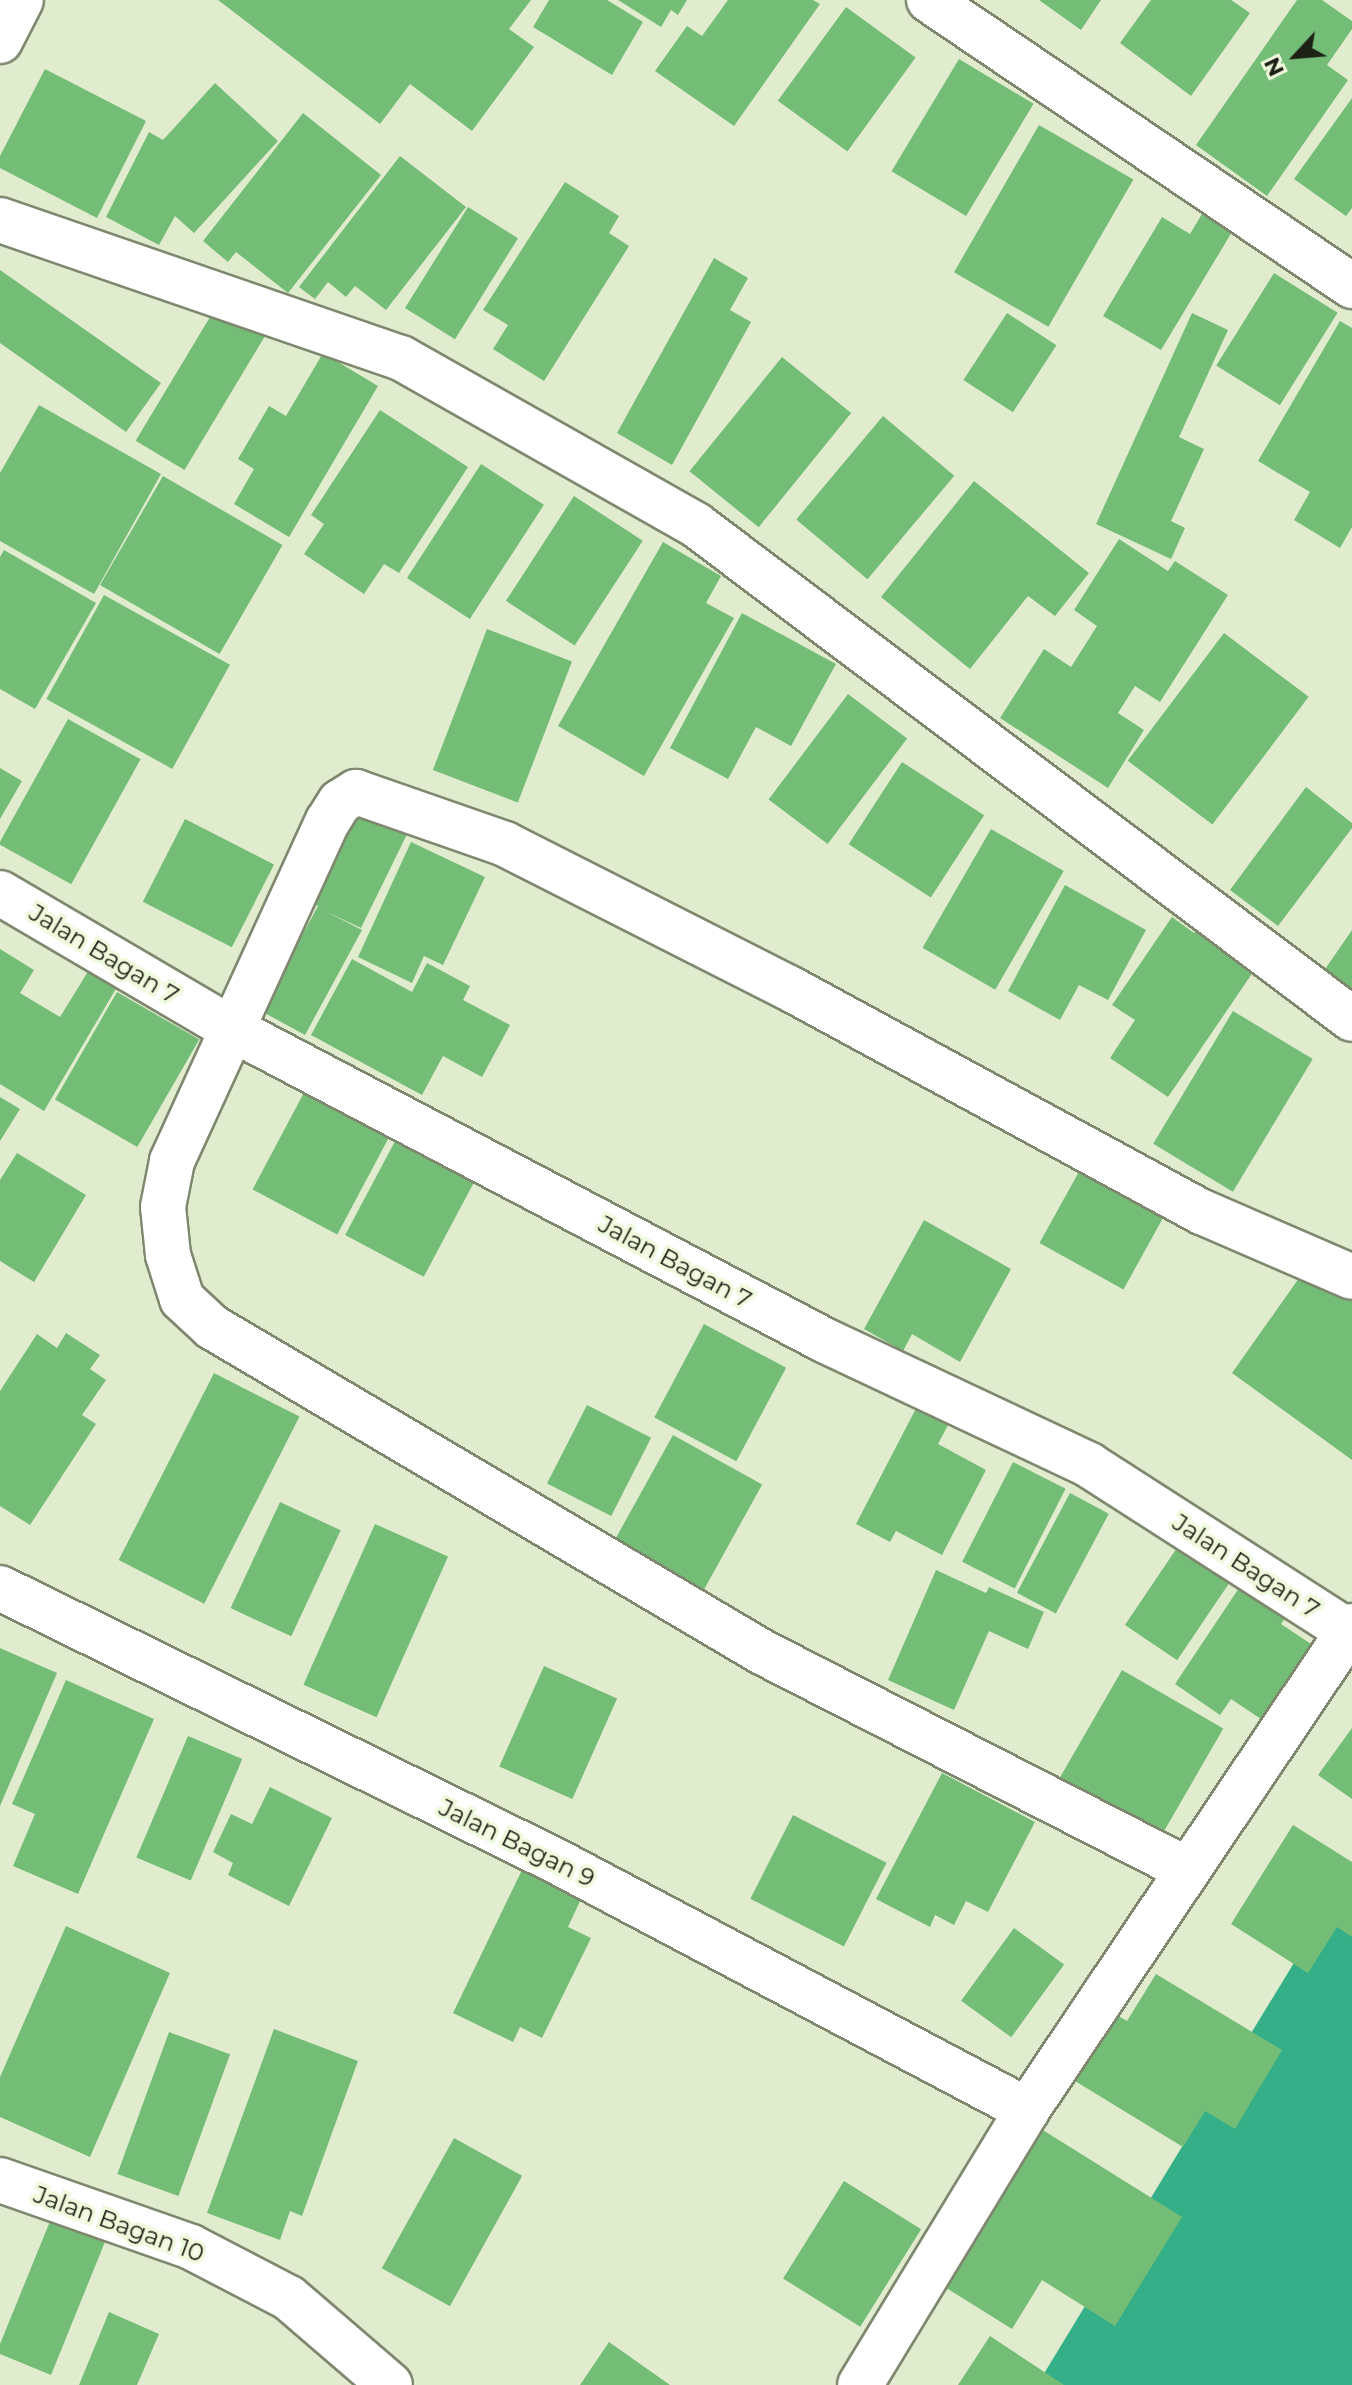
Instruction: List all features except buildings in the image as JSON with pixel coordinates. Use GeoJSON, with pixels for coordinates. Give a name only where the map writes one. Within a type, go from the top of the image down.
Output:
{"type":"FeatureCollection","features":[{"type":"Feature","properties":{"kind":"street"},"geometry":{"type":"LineString","coordinates":[[0,41],[21,0]]}},
{"type":"Feature","properties":{"kind":"street"},"geometry":{"type":"LineString","coordinates":[[929,0],[1352,286]]}},
{"type":"Feature","properties":{"kind":"street"},"geometry":{"type":"LineString","coordinates":[[0,220],[401,358],[696,525],[1352,1019]]}},
{"type":"Feature","properties":{"kind":"street"},"geometry":{"type":"LineString","coordinates":[[1188,1870],[762,1652],[212,1327],[182,1299],[168,1255],[163,1207],[172,1161],[230,1028],[328,821],[340,802],[356,792],[505,844],[789,988],[1202,1212],[1352,1277]]}},
{"type":"Feature","properties":{"kind":"street","name":"Jalan Bagan 7"},"geometry":{"type":"LineString","coordinates":[[0,893],[230,1028],[826,1341],[1089,1465],[1350,1628]]}},
{"type":"Feature","properties":{"kind":"street","name":"Jalan Bagan 9"},"geometry":{"type":"LineString","coordinates":[[0,1588],[556,1861],[1027,2110]]}},
{"type":"Feature","properties":{"kind":"street"},"geometry":{"type":"LineString","coordinates":[[860,2385],[1027,2110],[1350,1628]]}},
{"type":"Feature","properties":{"kind":"street","name":"Jalan Bagan 10"},"geometry":{"type":"LineString","coordinates":[[0,2180],[191,2247],[275,2290],[289,2298],[390,2385]]}},
{"type":"Feature","properties":{"kind":"shaded area"},"geometry":{"type":"Polygon","coordinates":[[[1352,1869],[1352,2385],[1037,2385],[1348,1874],[1352,1869]]]}}]}
